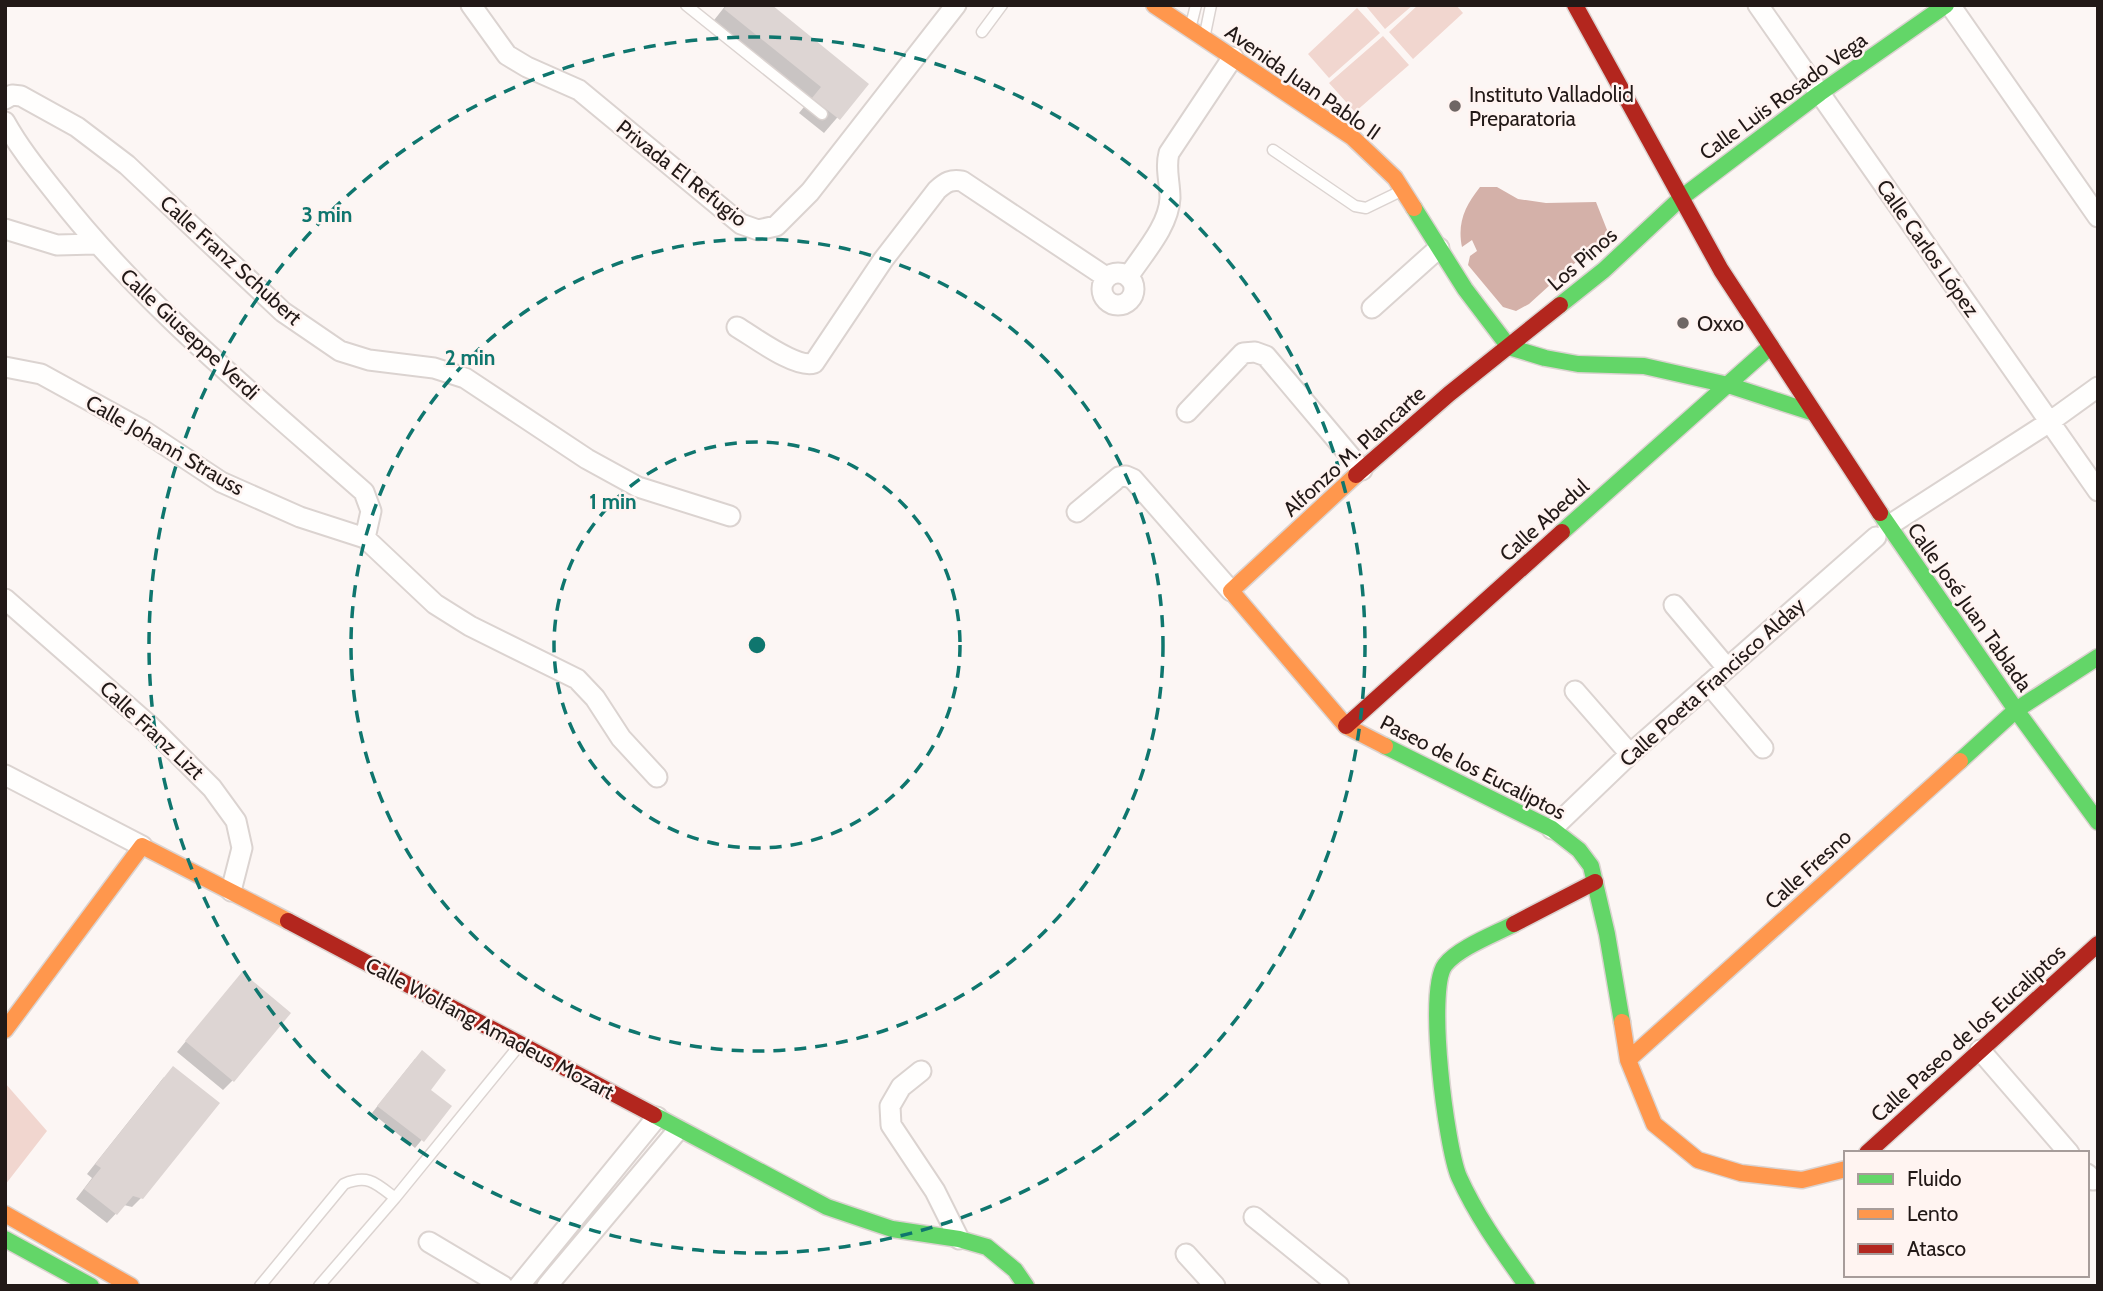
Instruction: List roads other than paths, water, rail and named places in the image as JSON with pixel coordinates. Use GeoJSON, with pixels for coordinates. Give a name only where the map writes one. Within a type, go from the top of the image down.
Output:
{"type":"FeatureCollection","features":[{"type":"Feature","properties":{"kind":"main road","name":"Avenida Juan Pablo II"},"geometry":{"type":"LineString","coordinates":[[1154,5],[1352,137],[1395,177],[1472,299],[1509,347]]}},
{"type":"Feature","properties":{"kind":"main road","name":"Calle José Juan Tablada"},"geometry":{"type":"LineString","coordinates":[[1575,5],[1721,270],[1814,413],[1882,532],[2098,822]]}},
{"type":"Feature","properties":{"kind":"main road","name":"Calle Luis Rosado Vega"},"geometry":{"type":"LineString","coordinates":[[1681,198],[1820,93],[1948,5]]}},
{"type":"Feature","properties":{"kind":"main road","name":"Los Pinos"},"geometry":{"type":"LineString","coordinates":[[1509,347],[1604,270],[1681,198]]}},
{"type":"Feature","properties":{"kind":"main road","name":"Calle Abedul"},"geometry":{"type":"LineString","coordinates":[[1346,726],[1771,346]]}},
{"type":"Feature","properties":{"kind":"main road"},"geometry":{"type":"LineString","coordinates":[[1509,347],[1577,364],[1644,366],[1728,385],[1814,413]]}},
{"type":"Feature","properties":{"kind":"main road","name":"Alfonzo M. Plancarte"},"geometry":{"type":"LineString","coordinates":[[1231,591],[1362,470],[1509,347]]}},
{"type":"Feature","properties":{"kind":"main road","name":"Paseo de los Eucaliptos"},"geometry":{"type":"LineString","coordinates":[[1231,591],[1346,726],[1552,829],[1579,850],[1591,866],[1595,882],[1607,934],[1628,1060]]}},
{"type":"Feature","properties":{"kind":"main road","name":"Calle Fresno"},"geometry":{"type":"LineString","coordinates":[[1628,1060],[2016,710],[2098,657]]}},
{"type":"Feature","properties":{"kind":"main road"},"geometry":{"type":"LineString","coordinates":[[6,1026],[142,846]]}},
{"type":"Feature","properties":{"kind":"main road","name":"Calle Wolfang Amadeus Mozart"},"geometry":{"type":"LineString","coordinates":[[142,846],[232,891],[827,1207],[892,1229],[959,1239],[987,1247],[1015,1270],[1026,1286]]}},
{"type":"Feature","properties":{"kind":"main road"},"geometry":{"type":"LineString","coordinates":[[1527,1286],[1486,1229],[1458,1174],[1446,1120],[1436,1003],[1439,979],[1445,965],[1461,952],[1595,882]]}},
{"type":"Feature","properties":{"kind":"main road","name":"Calle Paseo de los Eucaliptos"},"geometry":{"type":"LineString","coordinates":[[1869,1151],[2098,944]]}},
{"type":"Feature","properties":{"kind":"main road"},"geometry":{"type":"LineString","coordinates":[[1628,1060],[1654,1124],[1698,1160],[1741,1172],[1802,1180],[1844,1170]]}},
{"type":"Feature","properties":{"kind":"main road"},"geometry":{"type":"LineString","coordinates":[[5,1214],[131,1286]]}},
{"type":"Feature","properties":{"kind":"main road"},"geometry":{"type":"LineString","coordinates":[[5,1239],[91,1286]]}},
{"type":"Feature","properties":{"kind":"street","name":"Privada El Refugio"},"geometry":{"type":"LineString","coordinates":[[471,5],[507,55],[579,90],[741,224],[758,230],[776,226],[810,192],[956,5]]}},
{"type":"Feature","properties":{"kind":"street","name":"Calle Carlos López"},"geometry":{"type":"LineString","coordinates":[[1758,5],[2098,491]]}},
{"type":"Feature","properties":{"kind":"street"},"geometry":{"type":"LineString","coordinates":[[1948,5],[2098,217]]}},
{"type":"Feature","properties":{"kind":"street"},"geometry":{"type":"LineString","coordinates":[[1128,277],[1166,219],[1170,199],[1166,164],[1169,153],[1233,57]]}},
{"type":"Feature","properties":{"kind":"street","name":"Calle Franz Schubert"},"geometry":{"type":"LineString","coordinates":[[8,97],[35,102],[77,127],[127,165],[283,312],[340,351],[369,360],[434,368],[465,378],[587,459],[638,487],[730,516]]}},
{"type":"Feature","properties":{"kind":"street","name":"Calle Giuseppe Verdi"},"geometry":{"type":"LineString","coordinates":[[5,122],[16,143],[95,244],[220,365],[364,492],[371,511],[365,538]]}},
{"type":"Feature","properties":{"kind":"street"},"geometry":{"type":"LineString","coordinates":[[737,327],[793,360],[807,365],[814,363],[883,260],[937,190],[946,182],[954,180],[962,181],[1106,277]]}},
{"type":"Feature","properties":{"kind":"street"},"geometry":{"type":"LineString","coordinates":[[5,229],[57,245],[95,244]]}},
{"type":"Feature","properties":{"kind":"street"},"geometry":{"type":"LineString","coordinates":[[1372,308],[1440,248]]}},
{"type":"Feature","properties":{"kind":"street"},"geometry":{"type":"LineString","coordinates":[[1120,273],[1133,283],[1134,294],[1127,303],[1117,306],[1107,302],[1102,293],[1102,283],[1106,277],[1120,273]]}},
{"type":"Feature","properties":{"kind":"street"},"geometry":{"type":"LineString","coordinates":[[1187,412],[1243,353],[1255,352],[1266,356],[1362,470]]}},
{"type":"Feature","properties":{"kind":"street","name":"Calle Johann Strauss"},"geometry":{"type":"LineString","coordinates":[[5,367],[41,374],[141,429],[221,482],[300,517],[365,538]]}},
{"type":"Feature","properties":{"kind":"street","name":"Calle Poeta Francisco Alday"},"geometry":{"type":"LineString","coordinates":[[1552,829],[1630,754],[1882,532],[2098,387]]}},
{"type":"Feature","properties":{"kind":"street"},"geometry":{"type":"LineString","coordinates":[[1077,512],[1119,477],[1133,479],[1231,591]]}},
{"type":"Feature","properties":{"kind":"street"},"geometry":{"type":"LineString","coordinates":[[365,538],[435,604],[470,626],[577,678],[595,698],[621,738],[657,777]]}},
{"type":"Feature","properties":{"kind":"street","name":"Calle Franz Lizt"},"geometry":{"type":"LineString","coordinates":[[5,599],[150,726],[212,788],[236,821],[242,848],[232,891]]}},
{"type":"Feature","properties":{"kind":"street"},"geometry":{"type":"LineString","coordinates":[[1674,605],[1727,668]]}},
{"type":"Feature","properties":{"kind":"street"},"geometry":{"type":"LineString","coordinates":[[1709,684],[1763,748]]}},
{"type":"Feature","properties":{"kind":"street"},"geometry":{"type":"LineString","coordinates":[[1575,691],[1630,754]]}},
{"type":"Feature","properties":{"kind":"street","name":"Calle Wolfang Amadeus Mozart"},"geometry":{"type":"LineString","coordinates":[[5,775],[142,846]]}},
{"type":"Feature","properties":{"kind":"street"},"geometry":{"type":"LineString","coordinates":[[1979,1050],[2067,1151]]}},
{"type":"Feature","properties":{"kind":"street"},"geometry":{"type":"LineString","coordinates":[[921,1071],[901,1087],[890,1106],[891,1125],[935,1191],[959,1239]]}},
{"type":"Feature","properties":{"kind":"street"},"geometry":{"type":"LineString","coordinates":[[519,1286],[657,1117]]}},
{"type":"Feature","properties":{"kind":"street"},"geometry":{"type":"LineString","coordinates":[[547,1286],[678,1130]]}},
{"type":"Feature","properties":{"kind":"street"},"geometry":{"type":"LineString","coordinates":[[1254,1217],[1339,1286]]}},
{"type":"Feature","properties":{"kind":"street"},"geometry":{"type":"LineString","coordinates":[[429,1242],[503,1286]]}},
{"type":"Feature","properties":{"kind":"street"},"geometry":{"type":"LineString","coordinates":[[1186,1254],[1215,1286]]}},
{"type":"Feature","properties":{"kind":"lane"},"geometry":{"type":"LineString","coordinates":[[686,5],[822,114]]}},
{"type":"Feature","properties":{"kind":"lane"},"geometry":{"type":"LineString","coordinates":[[982,32],[1002,5]]}},
{"type":"Feature","properties":{"kind":"lane"},"geometry":{"type":"LineString","coordinates":[[1190,29],[1196,5]]}},
{"type":"Feature","properties":{"kind":"lane"},"geometry":{"type":"LineString","coordinates":[[1205,38],[1211,5]]}},
{"type":"Feature","properties":{"kind":"lane"},"geometry":{"type":"LineString","coordinates":[[1273,150],[1355,206],[1366,208],[1403,190]]}},
{"type":"Feature","properties":{"kind":"lane"},"geometry":{"type":"LineString","coordinates":[[319,1286],[395,1198],[520,1044]]}},
{"type":"Feature","properties":{"kind":"lane"},"geometry":{"type":"LineString","coordinates":[[260,1286],[344,1184],[359,1178],[372,1181],[395,1198]]}},
{"type":"Feature","properties":{"kind":"place","name":"Instituto Valladolid Preparatoria"},"geometry":{"type":"Point","coordinates":[1455,106]}},
{"type":"Feature","properties":{"kind":"place","name":"Oxxo"},"geometry":{"type":"Point","coordinates":[1683,323]}}]}
